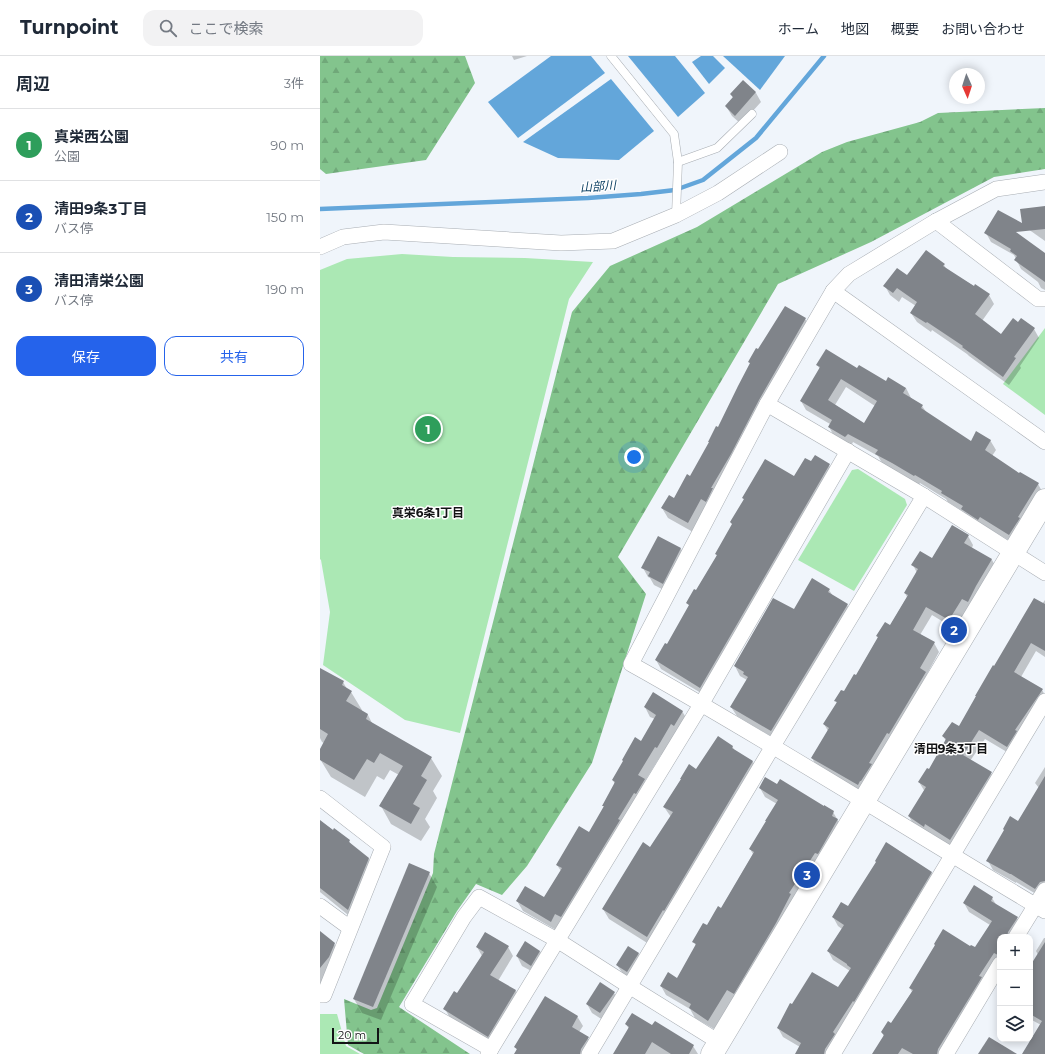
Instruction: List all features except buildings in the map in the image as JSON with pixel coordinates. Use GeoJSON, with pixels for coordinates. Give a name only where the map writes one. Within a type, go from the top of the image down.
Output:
{"type":"FeatureCollection","features":[{"type":"Feature","properties":{"kind":"street"},"geometry":{"type":"LineString","coordinates":[[320,247],[343,237],[384,232],[561,244],[613,241],[676,210],[718,193],[780,152]]}},
{"type":"Feature","properties":{"kind":"street"},"geometry":{"type":"LineString","coordinates":[[1040,908],[702,703],[631,664],[767,404],[833,291],[849,274],[936,221],[996,188],[1045,182]]}},
{"type":"Feature","properties":{"kind":"street"},"geometry":{"type":"LineString","coordinates":[[936,221],[1038,299],[1045,299]]}},
{"type":"Feature","properties":{"kind":"street"},"geometry":{"type":"LineString","coordinates":[[833,291],[1045,442]]}},
{"type":"Feature","properties":{"kind":"street"},"geometry":{"type":"LineString","coordinates":[[767,404],[924,496],[1045,573]]}},
{"type":"Feature","properties":{"kind":"street"},"geometry":{"type":"LineString","coordinates":[[848,451],[702,703],[557,940],[490,1051],[412,1004],[464,917],[479,897],[557,940],[629,986],[718,1050],[864,802],[1045,500]]}},
{"type":"Feature","properties":{"kind":"street"},"geometry":{"type":"LineString","coordinates":[[589,1054],[924,496]]}},
{"type":"Feature","properties":{"kind":"street"},"geometry":{"type":"LineString","coordinates":[[833,1054],[1045,701]]}},
{"type":"Feature","properties":{"kind":"street"},"geometry":{"type":"LineString","coordinates":[[320,798],[383,847],[324,995],[320,995]]}},
{"type":"Feature","properties":{"kind":"street"},"geometry":{"type":"LineString","coordinates":[[1018,934],[1040,908],[1045,890]]}},
{"type":"Feature","properties":{"kind":"street"},"geometry":{"type":"LineString","coordinates":[[320,906],[350,928]]}},
{"type":"Feature","properties":{"kind":"street"},"geometry":{"type":"LineString","coordinates":[[946,1054],[997,969]]}},
{"type":"Feature","properties":{"kind":"lane"},"geometry":{"type":"LineString","coordinates":[[611,56],[674,134],[678,166],[676,210]]}},
{"type":"Feature","properties":{"kind":"lane"},"geometry":{"type":"LineString","coordinates":[[678,166],[717,148],[752,114]]}},
{"type":"Feature","properties":{"kind":"green space"},"geometry":{"type":"Polygon","coordinates":[[[320,56],[465,56],[475,83],[426,160],[326,174],[320,169],[320,56]]]}},
{"type":"Feature","properties":{"kind":"green space"},"geometry":{"type":"Polygon","coordinates":[[[1045,108],[1045,169],[994,177],[871,242],[778,284],[618,557],[646,594],[592,763],[527,866],[502,895],[476,884],[457,911],[399,1007],[470,1054],[364,1054],[348,1045],[344,999],[371,1010],[377,1008],[433,873],[434,854],[572,312],[610,266],[697,227],[822,152],[847,142],[920,122],[938,113],[1045,108]]]}},
{"type":"Feature","properties":{"kind":"green space"},"geometry":{"type":"Polygon","coordinates":[[[402,254],[593,262],[569,299],[460,733],[405,720],[323,665],[330,612],[320,559],[320,270],[347,259],[402,254]]]}},
{"type":"Feature","properties":{"kind":"green space"},"geometry":{"type":"Polygon","coordinates":[[[1045,328],[1045,415],[1003,384],[1045,328]]]}},
{"type":"Feature","properties":{"kind":"green space"},"geometry":{"type":"Polygon","coordinates":[[[858,469],[905,499],[907,505],[854,591],[798,560],[852,470],[858,469]]]}},
{"type":"Feature","properties":{"kind":"green space"},"geometry":{"type":"Polygon","coordinates":[[[320,1014],[337,1014],[346,1046],[360,1054],[320,1054],[320,1014]]]}},
{"type":"Feature","properties":{"kind":"water"},"geometry":{"type":"Polygon","coordinates":[[[551,56],[591,56],[605,73],[518,138],[488,102],[551,56]]]}},
{"type":"Feature","properties":{"kind":"water"},"geometry":{"type":"Polygon","coordinates":[[[628,56],[675,56],[705,93],[678,117],[628,56]]]}},
{"type":"Feature","properties":{"kind":"water"},"geometry":{"type":"Polygon","coordinates":[[[701,56],[713,56],[725,68],[709,84],[692,62],[701,56]]]}},
{"type":"Feature","properties":{"kind":"water"},"geometry":{"type":"Polygon","coordinates":[[[723,56],[785,56],[760,90],[723,56]]]}},
{"type":"Feature","properties":{"kind":"water"},"geometry":{"type":"Polygon","coordinates":[[[611,79],[654,131],[619,160],[558,158],[523,142],[611,79]]]}},
{"type":"Feature","properties":{"kind":"waterway","name":"山部川"},"geometry":{"type":"LineString","coordinates":[[320,209],[588,198],[675,190],[703,180],[756,138],[824,56]]}},
{"type":"Feature","properties":{"kind":"place","name":"真栄西公園"},"geometry":{"type":"Point","coordinates":[428,429]}},
{"type":"Feature","properties":{"kind":"place","name":"清田9条3丁目"},"geometry":{"type":"Point","coordinates":[954,630]}},
{"type":"Feature","properties":{"kind":"place","name":"清田清栄公園"},"geometry":{"type":"Point","coordinates":[807,875]}},
{"type":"Feature","properties":{"kind":"district","name":"真栄6条1丁目"},"geometry":{"type":"Point","coordinates":[428,512]}},
{"type":"Feature","properties":{"kind":"district","name":"清田9条3丁目"},"geometry":{"type":"Point","coordinates":[951,748]}}]}
